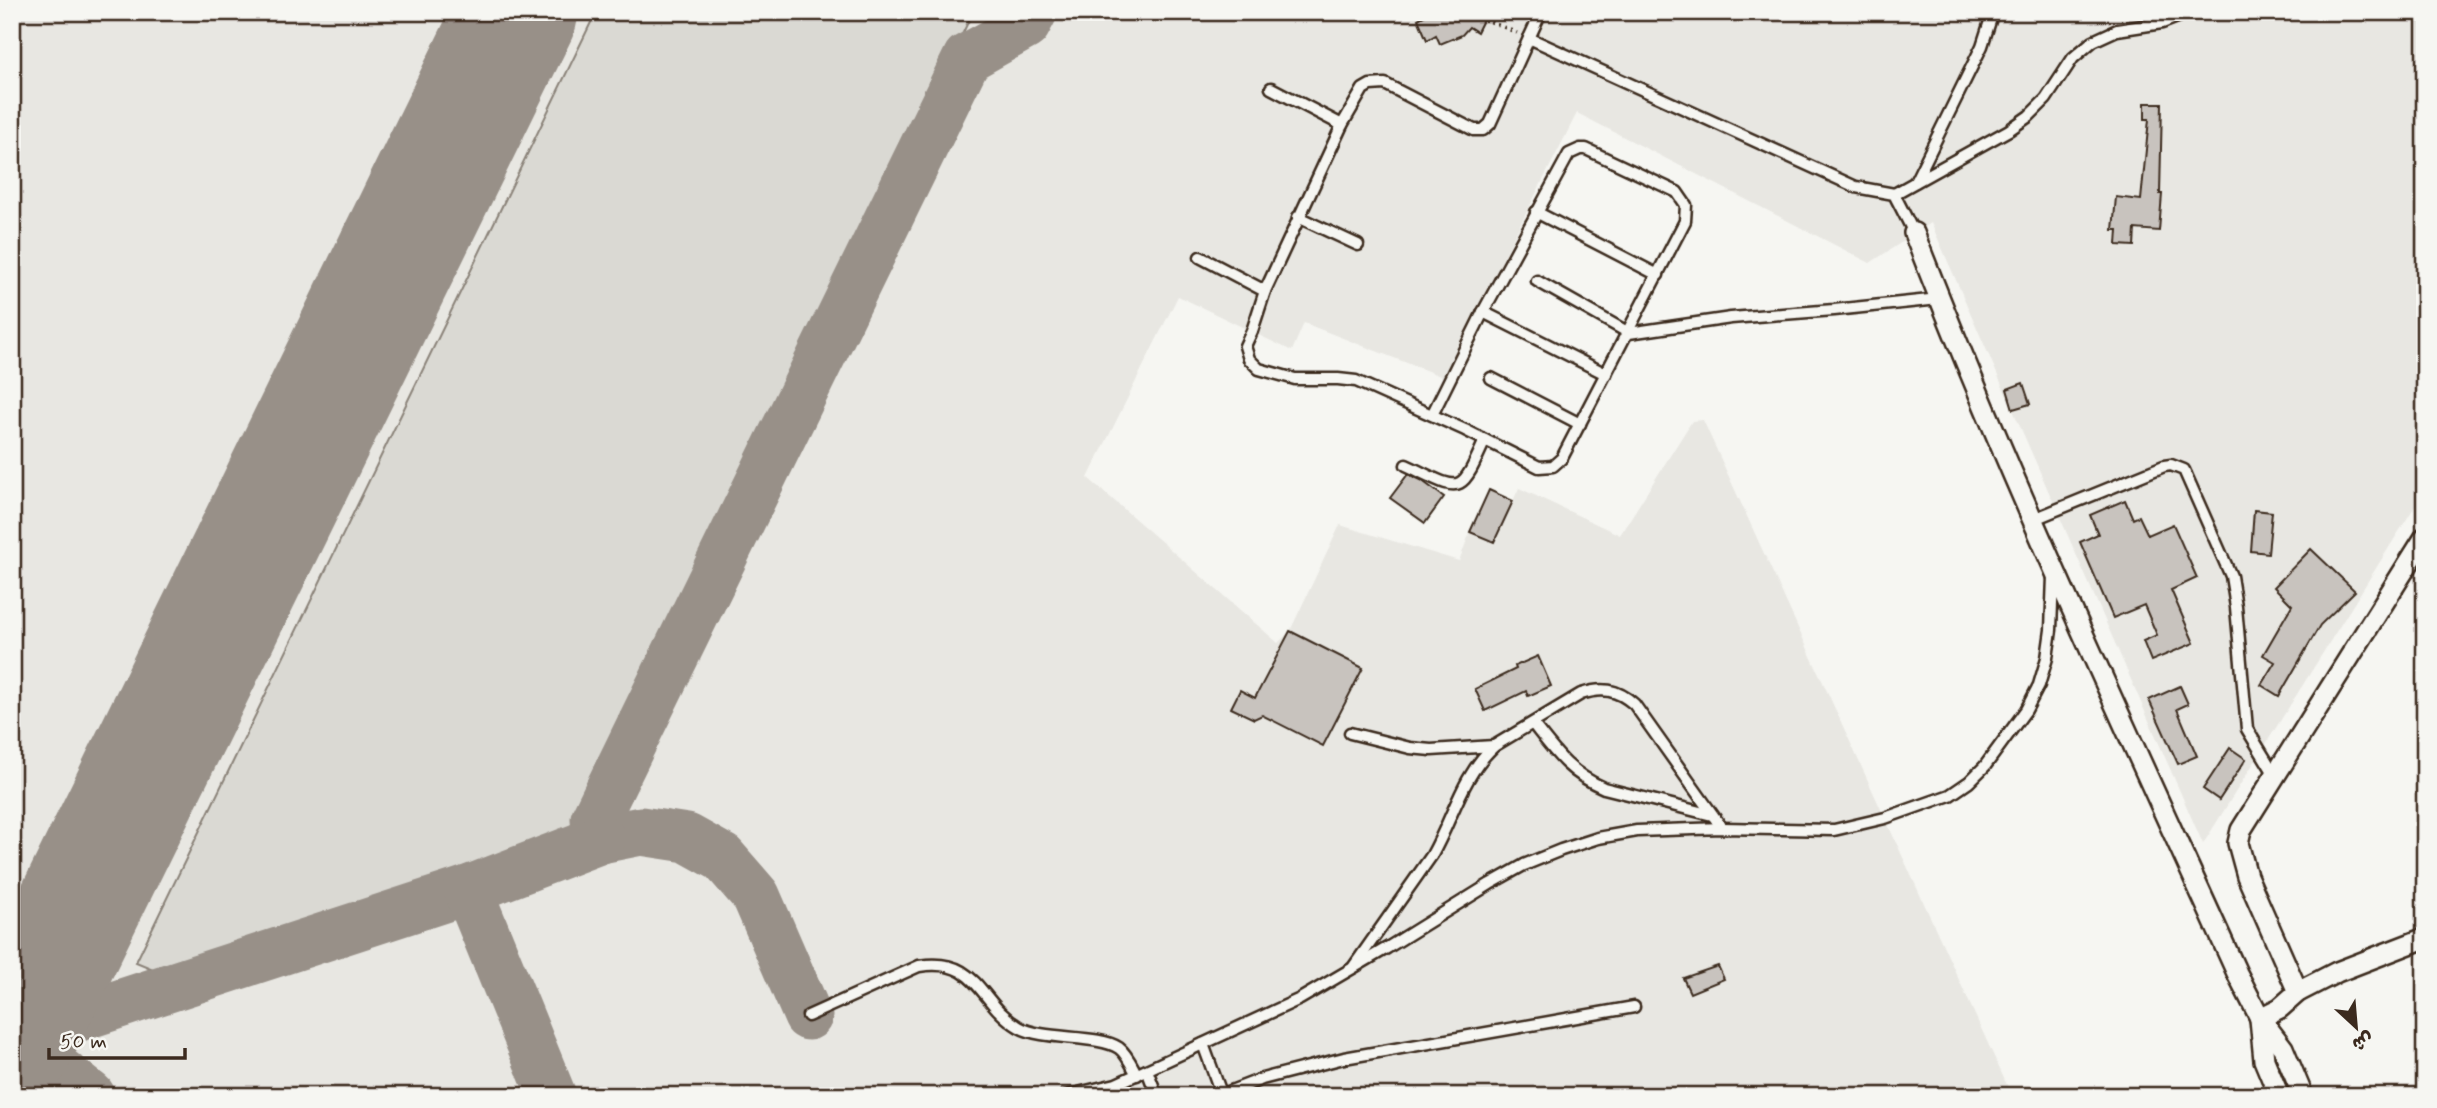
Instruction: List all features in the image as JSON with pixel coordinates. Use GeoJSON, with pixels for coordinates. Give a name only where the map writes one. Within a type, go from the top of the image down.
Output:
{"type":"FeatureCollection","features":[{"type":"Feature","properties":{"kind":"street"},"geometry":{"type":"LineString","coordinates":[[1914,233],[1939,299],[2053,566],[2260,1018],[2283,1048],[2303,1096]]}},
{"type":"Feature","properties":{"kind":"street"},"geometry":{"type":"LineString","coordinates":[[2298,992],[2247,876],[2238,843],[2241,830],[2425,537]]}},
{"type":"Feature","properties":{"kind":"street"},"geometry":{"type":"LineString","coordinates":[[2260,1018],[2280,1008],[2298,992],[2337,972],[2425,938]]}},
{"type":"Feature","properties":{"kind":"street"},"geometry":{"type":"LineString","coordinates":[[2260,1018],[2264,1060],[2279,1096]]}},
{"type":"Feature","properties":{"kind":"lane"},"geometry":{"type":"LineString","coordinates":[[1432,415],[1536,212],[1569,154],[1586,149],[1677,192],[1686,205],[1685,221],[1562,458],[1553,466],[1539,467],[1356,381],[1295,379],[1259,369],[1253,365],[1245,346],[1265,291],[1298,217],[1342,125],[1363,89],[1377,83],[1385,84],[1474,130],[1483,130],[1490,124],[1541,12]]}},
{"type":"Feature","properties":{"kind":"lane"},"geometry":{"type":"LineString","coordinates":[[1914,182],[1982,46],[1993,12]]}},
{"type":"Feature","properties":{"kind":"lane"},"geometry":{"type":"LineString","coordinates":[[1529,38],[1856,187],[1894,194],[2009,130],[2029,116],[2046,99],[2073,58],[2093,41],[2118,30],[2162,23],[2190,12]]}},
{"type":"Feature","properties":{"kind":"lane"},"geometry":{"type":"LineString","coordinates":[[1270,88],[1342,125]]}},
{"type":"Feature","properties":{"kind":"lane"},"geometry":{"type":"LineString","coordinates":[[1894,194],[1914,233]]}},
{"type":"Feature","properties":{"kind":"lane"},"geometry":{"type":"LineString","coordinates":[[1536,212],[1658,275]]}},
{"type":"Feature","properties":{"kind":"lane"},"geometry":{"type":"LineString","coordinates":[[1298,217],[1358,245]]}},
{"type":"Feature","properties":{"kind":"lane"},"geometry":{"type":"LineString","coordinates":[[1200,257],[1265,291]]}},
{"type":"Feature","properties":{"kind":"lane"},"geometry":{"type":"LineString","coordinates":[[1537,281],[1629,333],[1731,318],[1939,299]]}},
{"type":"Feature","properties":{"kind":"lane"},"geometry":{"type":"LineString","coordinates":[[1483,313],[1606,374]]}},
{"type":"Feature","properties":{"kind":"lane"},"geometry":{"type":"LineString","coordinates":[[1490,378],[1580,424]]}},
{"type":"Feature","properties":{"kind":"lane"},"geometry":{"type":"LineString","coordinates":[[1406,465],[1448,484],[1460,484],[1469,476],[1485,440]]}},
{"type":"Feature","properties":{"kind":"lane"},"geometry":{"type":"LineString","coordinates":[[2034,519],[2164,466],[2171,465],[2184,470],[2231,576],[2246,729],[2276,775]]}},
{"type":"Feature","properties":{"kind":"lane"},"geometry":{"type":"LineString","coordinates":[[1065,1096],[1105,1087],[1142,1072],[1300,999],[1352,970],[1490,884],[1560,849],[1637,831],[1722,828],[1834,830],[1875,820],[1950,795],[1986,766],[2026,710],[2039,685],[2051,630],[2053,566]]}},
{"type":"Feature","properties":{"kind":"lane"},"geometry":{"type":"LineString","coordinates":[[1352,970],[1432,855],[1472,770],[1494,746],[1581,694],[1594,690],[1609,690],[1623,695],[1634,704],[1722,828]]}},
{"type":"Feature","properties":{"kind":"lane"},"geometry":{"type":"LineString","coordinates":[[1533,724],[1566,765],[1590,782],[1604,788],[1713,815]]}},
{"type":"Feature","properties":{"kind":"lane"},"geometry":{"type":"LineString","coordinates":[[1350,733],[1410,748],[1431,750],[1494,746]]}},
{"type":"Feature","properties":{"kind":"lane"},"geometry":{"type":"LineString","coordinates":[[808,1016],[919,966],[947,965],[960,970],[971,979],[1018,1027],[1036,1033],[1115,1046],[1142,1072],[1157,1096]]}},
{"type":"Feature","properties":{"kind":"lane"},"geometry":{"type":"LineString","coordinates":[[1203,1044],[1221,1095],[1262,1079],[1343,1058],[1634,1007]]}},
{"type":"Feature","properties":{"kind":"path"},"geometry":{"type":"LineString","coordinates":[[1484,19],[1529,38]]}},
{"type":"Feature","properties":{"kind":"shaded area"},"geometry":{"type":"Polygon","coordinates":[[[12,12],[2425,12],[2425,490],[2203,844],[1931,223],[1870,263],[1577,113],[1443,377],[1304,323],[1292,351],[1178,296],[1088,478],[1278,643],[1290,631],[1340,525],[1459,561],[1470,532],[1494,542],[1519,488],[1620,535],[1692,421],[1703,420],[2012,1096],[12,1096],[12,12]]]}},
{"type":"Feature","properties":{"kind":"shaded area"},"geometry":{"type":"Polygon","coordinates":[[[596,12],[973,12],[957,45],[960,49],[696,584],[627,730],[576,813],[570,829],[564,834],[175,967],[153,969],[136,962],[596,12]]]}},
{"type":"Feature","properties":{"kind":"building"},"geometry":{"type":"Polygon","coordinates":[[[1431,12],[1487,12],[1477,32],[1469,27],[1462,35],[1440,44],[1436,35],[1427,40],[1418,19],[1431,12]]]}},
{"type":"Feature","properties":{"kind":"building"},"geometry":{"type":"Polygon","coordinates":[[[2145,103],[2162,103],[2162,194],[2159,231],[2135,229],[2134,246],[2117,245],[2118,230],[2113,230],[2116,197],[2141,200],[2149,119],[2145,119],[2145,103]]]}},
{"type":"Feature","properties":{"kind":"building"},"geometry":{"type":"Polygon","coordinates":[[[2023,383],[2030,404],[2013,409],[2007,389],[2023,383]]]}},
{"type":"Feature","properties":{"kind":"building"},"geometry":{"type":"Polygon","coordinates":[[[1408,474],[1444,497],[1425,523],[1390,498],[1408,474]]]}},
{"type":"Feature","properties":{"kind":"building"},"geometry":{"type":"Polygon","coordinates":[[[1489,490],[1513,501],[1494,542],[1470,532],[1489,490]]]}},
{"type":"Feature","properties":{"kind":"building"},"geometry":{"type":"Polygon","coordinates":[[[2125,500],[2133,519],[2139,516],[2148,535],[2173,524],[2197,578],[2171,590],[2194,643],[2151,661],[2143,641],[2157,635],[2144,605],[2113,618],[2080,542],[2098,534],[2090,515],[2125,500]]]}},
{"type":"Feature","properties":{"kind":"building"},"geometry":{"type":"Polygon","coordinates":[[[2254,510],[2272,512],[2268,553],[2251,551],[2254,510]]]}},
{"type":"Feature","properties":{"kind":"building"},"geometry":{"type":"Polygon","coordinates":[[[2311,549],[2355,591],[2320,625],[2279,696],[2261,685],[2275,662],[2263,655],[2292,605],[2274,587],[2311,549]]]}},
{"type":"Feature","properties":{"kind":"building"},"geometry":{"type":"Polygon","coordinates":[[[1290,631],[1363,668],[1323,746],[1262,715],[1254,719],[1231,708],[1240,690],[1255,698],[1290,631]]]}},
{"type":"Feature","properties":{"kind":"building"},"geometry":{"type":"Polygon","coordinates":[[[1538,656],[1551,686],[1528,696],[1526,691],[1485,711],[1475,689],[1538,656]]]}},
{"type":"Feature","properties":{"kind":"building"},"geometry":{"type":"Polygon","coordinates":[[[2180,686],[2188,704],[2177,709],[2197,756],[2178,764],[2149,700],[2180,686]]]}},
{"type":"Feature","properties":{"kind":"building"},"geometry":{"type":"Polygon","coordinates":[[[2230,748],[2246,759],[2219,800],[2203,789],[2230,748]]]}},
{"type":"Feature","properties":{"kind":"building"},"geometry":{"type":"Polygon","coordinates":[[[1718,966],[1724,979],[1690,993],[1683,978],[1718,966]]]}},
{"type":"Feature","properties":{"kind":"taxiway"},"geometry":{"type":"LineString","coordinates":[[808,1016],[756,896],[723,858],[687,838],[641,831],[601,839],[595,819],[967,58],[1026,25],[1033,12]]}},
{"type":"Feature","properties":{"kind":"taxiway"},"geometry":{"type":"LineString","coordinates":[[552,1096],[468,890],[601,839]]}},
{"type":"Feature","properties":{"kind":"taxiway"},"geometry":{"type":"LineString","coordinates":[[12,1039],[468,890]]}},
{"type":"Feature","properties":{"kind":"taxiway"},"geometry":{"type":"LineString","coordinates":[[16,1036],[91,1096]]}},
{"type":"Feature","properties":{"kind":"runway"},"geometry":{"type":"LineString","coordinates":[[12,1044],[517,12]]}}]}
